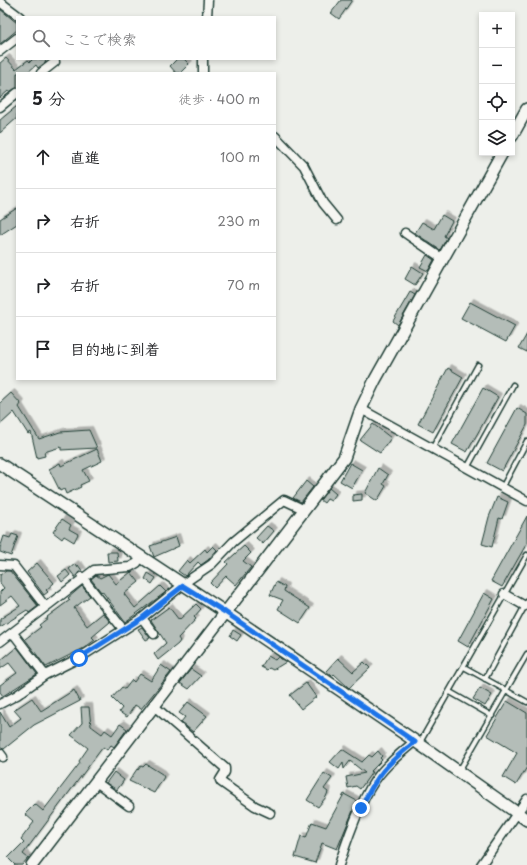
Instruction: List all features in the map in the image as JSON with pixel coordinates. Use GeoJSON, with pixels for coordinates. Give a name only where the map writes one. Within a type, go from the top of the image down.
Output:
{"type":"FeatureCollection","features":[{"type":"Feature","properties":{"kind":"street"},"geometry":{"type":"LineString","coordinates":[[207,16],[208,0]]}},
{"type":"Feature","properties":{"kind":"street"},"geometry":{"type":"LineString","coordinates":[[0,2],[19,16]]}},
{"type":"Feature","properties":{"kind":"street"},"geometry":{"type":"LineString","coordinates":[[0,51],[16,39]]}},
{"type":"Feature","properties":{"kind":"street"},"geometry":{"type":"LineString","coordinates":[[42,72],[55,62],[54,60]]}},
{"type":"Feature","properties":{"kind":"street"},"geometry":{"type":"LineString","coordinates":[[203,60],[203,72]]}},
{"type":"Feature","properties":{"kind":"street"},"geometry":{"type":"LineString","coordinates":[[0,107],[16,94]]}},
{"type":"Feature","properties":{"kind":"street"},"geometry":{"type":"LineString","coordinates":[[515,131],[527,109]]}},
{"type":"Feature","properties":{"kind":"street"},"geometry":{"type":"LineString","coordinates":[[276,137],[282,141],[304,166],[323,203],[336,220]]}},
{"type":"Feature","properties":{"kind":"street"},"geometry":{"type":"LineString","coordinates":[[32,865],[344,458],[361,410],[375,380],[500,156]]}},
{"type":"Feature","properties":{"kind":"street"},"geometry":{"type":"LineString","coordinates":[[405,233],[444,259]]}},
{"type":"Feature","properties":{"kind":"street"},"geometry":{"type":"LineString","coordinates":[[361,410],[527,501]]}},
{"type":"Feature","properties":{"kind":"street"},"geometry":{"type":"LineString","coordinates":[[0,464],[183,586],[225,612],[522,816]]}},
{"type":"Feature","properties":{"kind":"street"},"geometry":{"type":"LineString","coordinates":[[0,704],[45,675],[79,658],[142,618],[190,579],[212,564],[233,542],[284,500],[305,510]]}},
{"type":"Feature","properties":{"kind":"street"},"geometry":{"type":"LineString","coordinates":[[0,642],[82,577],[94,570],[130,567],[137,563],[141,557]]}},
{"type":"Feature","properties":{"kind":"street"},"geometry":{"type":"LineString","coordinates":[[0,565],[14,566],[45,606]]}},
{"type":"Feature","properties":{"kind":"street"},"geometry":{"type":"LineString","coordinates":[[82,577],[123,629]]}},
{"type":"Feature","properties":{"kind":"street"},"geometry":{"type":"LineString","coordinates":[[504,594],[526,605]]}},
{"type":"Feature","properties":{"kind":"street"},"geometry":{"type":"LineString","coordinates":[[142,618],[154,634]]}},
{"type":"Feature","properties":{"kind":"street"},"geometry":{"type":"LineString","coordinates":[[13,633],[45,675]]}},
{"type":"Feature","properties":{"kind":"street"},"geometry":{"type":"LineString","coordinates":[[154,706],[225,768],[225,772],[220,780],[222,782],[255,806],[270,813]]}},
{"type":"Feature","properties":{"kind":"street"},"geometry":{"type":"LineString","coordinates":[[339,865],[361,808],[378,775],[396,756],[417,743]]}},
{"type":"Feature","properties":{"kind":"street"},"geometry":{"type":"LineString","coordinates":[[96,782],[129,806]]}},
{"type":"Feature","properties":{"kind":"street"},"geometry":{"type":"LineString","coordinates":[[481,865],[522,816],[527,799]]}},
{"type":"Feature","properties":{"kind":"lane"},"geometry":{"type":"LineString","coordinates":[[432,449],[478,365]]}},
{"type":"Feature","properties":{"kind":"lane"},"geometry":{"type":"LineString","coordinates":[[467,468],[513,384]]}},
{"type":"Feature","properties":{"kind":"lane"},"geometry":{"type":"LineString","coordinates":[[502,488],[527,441]]}},
{"type":"Feature","properties":{"kind":"lane"},"geometry":{"type":"LineString","coordinates":[[417,743],[450,692],[527,555]]}},
{"type":"Feature","properties":{"kind":"lane"},"geometry":{"type":"LineString","coordinates":[[485,679],[526,605]]}},
{"type":"Feature","properties":{"kind":"lane"},"geometry":{"type":"LineString","coordinates":[[459,772],[527,654]]}},
{"type":"Feature","properties":{"kind":"lane"},"geometry":{"type":"LineString","coordinates":[[464,667],[527,702]]}},
{"type":"Feature","properties":{"kind":"lane"},"geometry":{"type":"LineString","coordinates":[[450,692],[492,716]]}},
{"type":"Feature","properties":{"kind":"building"},"geometry":{"type":"Polygon","coordinates":[[[341,0],[352,0],[339,19],[331,13],[341,0]]]}},
{"type":"Feature","properties":{"kind":"building"},"geometry":{"type":"Polygon","coordinates":[[[0,9],[16,22],[16,31],[0,44],[0,9]]]}},
{"type":"Feature","properties":{"kind":"building"},"geometry":{"type":"Polygon","coordinates":[[[6,58],[16,69],[28,60],[30,62],[32,60],[45,60],[46,62],[38,68],[36,65],[28,72],[16,72],[16,88],[9,92],[8,91],[0,98],[0,63],[6,58]]]}},
{"type":"Feature","properties":{"kind":"building"},"geometry":{"type":"Polygon","coordinates":[[[176,60],[185,60],[189,64],[181,72],[175,72],[170,66],[176,60]]]}},
{"type":"Feature","properties":{"kind":"building"},"geometry":{"type":"Polygon","coordinates":[[[16,107],[16,119],[0,133],[0,120],[16,107]]]}},
{"type":"Feature","properties":{"kind":"building"},"geometry":{"type":"Polygon","coordinates":[[[16,209],[16,225],[0,235],[0,219],[16,209]]]}},
{"type":"Feature","properties":{"kind":"building"},"geometry":{"type":"Polygon","coordinates":[[[442,215],[452,221],[444,236],[447,238],[440,250],[415,233],[422,222],[434,229],[442,215]]]}},
{"type":"Feature","properties":{"kind":"building"},"geometry":{"type":"Polygon","coordinates":[[[427,255],[434,260],[428,271],[420,267],[427,255]]]}},
{"type":"Feature","properties":{"kind":"building"},"geometry":{"type":"Polygon","coordinates":[[[412,266],[423,273],[415,285],[405,279],[412,266]]]}},
{"type":"Feature","properties":{"kind":"building"},"geometry":{"type":"Polygon","coordinates":[[[410,292],[415,295],[398,325],[393,321],[410,292]]]}},
{"type":"Feature","properties":{"kind":"building"},"geometry":{"type":"Polygon","coordinates":[[[470,302],[515,326],[506,342],[461,318],[470,302]]]}},
{"type":"Feature","properties":{"kind":"building"},"geometry":{"type":"Polygon","coordinates":[[[527,334],[527,352],[519,348],[527,334]]]}},
{"type":"Feature","properties":{"kind":"building"},"geometry":{"type":"Polygon","coordinates":[[[448,368],[463,377],[433,432],[418,424],[448,368]]]}},
{"type":"Feature","properties":{"kind":"building"},"geometry":{"type":"Polygon","coordinates":[[[483,388],[498,397],[467,452],[452,444],[483,388]]]}},
{"type":"Feature","properties":{"kind":"building"},"geometry":{"type":"Polygon","coordinates":[[[11,393],[21,404],[19,407],[39,439],[60,432],[89,430],[97,448],[61,450],[61,447],[44,452],[45,456],[37,458],[31,432],[28,434],[14,412],[0,425],[0,403],[11,393]]]}},
{"type":"Feature","properties":{"kind":"building"},"geometry":{"type":"Polygon","coordinates":[[[517,408],[527,414],[527,425],[502,471],[487,463],[517,408]]]}},
{"type":"Feature","properties":{"kind":"building"},"geometry":{"type":"Polygon","coordinates":[[[373,424],[391,438],[380,453],[360,440],[373,424]]]}},
{"type":"Feature","properties":{"kind":"building"},"geometry":{"type":"Polygon","coordinates":[[[97,449],[102,461],[83,470],[89,481],[80,485],[81,487],[66,494],[64,489],[60,491],[49,469],[60,463],[61,466],[97,449]]]}},
{"type":"Feature","properties":{"kind":"building"},"geometry":{"type":"Polygon","coordinates":[[[350,463],[362,470],[352,488],[340,481],[350,463]]]}},
{"type":"Feature","properties":{"kind":"building"},"geometry":{"type":"Polygon","coordinates":[[[378,468],[388,475],[383,484],[386,486],[377,501],[365,493],[378,468]]]}},
{"type":"Feature","properties":{"kind":"building"},"geometry":{"type":"Polygon","coordinates":[[[306,481],[313,487],[301,502],[293,498],[306,481]]]}},
{"type":"Feature","properties":{"kind":"building"},"geometry":{"type":"Polygon","coordinates":[[[329,488],[336,494],[331,501],[327,499],[324,503],[320,500],[329,488]]]}},
{"type":"Feature","properties":{"kind":"building"},"geometry":{"type":"Polygon","coordinates":[[[362,494],[362,500],[353,501],[353,495],[362,494]]]}},
{"type":"Feature","properties":{"kind":"building"},"geometry":{"type":"Polygon","coordinates":[[[497,497],[508,502],[502,519],[499,518],[492,547],[482,544],[489,517],[497,497]]]}},
{"type":"Feature","properties":{"kind":"building"},"geometry":{"type":"Polygon","coordinates":[[[527,516],[527,543],[502,587],[491,581],[527,516]]]}},
{"type":"Feature","properties":{"kind":"building"},"geometry":{"type":"Polygon","coordinates":[[[62,519],[71,525],[69,529],[78,534],[74,542],[64,536],[62,539],[53,532],[62,519]]]}},
{"type":"Feature","properties":{"kind":"building"},"geometry":{"type":"Polygon","coordinates":[[[267,526],[274,531],[263,544],[256,538],[267,526]]]}},
{"type":"Feature","properties":{"kind":"building"},"geometry":{"type":"Polygon","coordinates":[[[12,534],[18,536],[11,556],[0,552],[0,548],[4,536],[10,538],[12,534]]]}},
{"type":"Feature","properties":{"kind":"building"},"geometry":{"type":"Polygon","coordinates":[[[176,537],[179,546],[154,557],[150,546],[176,537]]]}},
{"type":"Feature","properties":{"kind":"building"},"geometry":{"type":"Polygon","coordinates":[[[213,546],[217,550],[201,565],[198,562],[185,576],[178,571],[187,560],[190,563],[205,549],[207,552],[213,546]]]}},
{"type":"Feature","properties":{"kind":"building"},"geometry":{"type":"Polygon","coordinates":[[[244,546],[251,553],[243,561],[251,567],[236,585],[226,576],[215,588],[210,583],[228,564],[226,562],[244,546]]]}},
{"type":"Feature","properties":{"kind":"building"},"geometry":{"type":"Polygon","coordinates":[[[107,552],[117,552],[118,561],[108,562],[107,552]]]}},
{"type":"Feature","properties":{"kind":"building"},"geometry":{"type":"Polygon","coordinates":[[[37,563],[54,583],[46,590],[48,592],[44,595],[27,572],[37,563]]]}},
{"type":"Feature","properties":{"kind":"building"},"geometry":{"type":"Polygon","coordinates":[[[75,564],[77,567],[78,565],[83,572],[79,572],[75,577],[69,569],[75,564]]]}},
{"type":"Feature","properties":{"kind":"building"},"geometry":{"type":"Polygon","coordinates":[[[66,570],[70,575],[62,582],[58,576],[66,570]]]}},
{"type":"Feature","properties":{"kind":"building"},"geometry":{"type":"Polygon","coordinates":[[[6,571],[10,571],[38,606],[29,613],[27,610],[0,627],[0,619],[20,606],[12,596],[0,605],[0,592],[4,588],[0,583],[0,575],[6,571]]]}},
{"type":"Feature","properties":{"kind":"building"},"geometry":{"type":"Polygon","coordinates":[[[131,572],[139,582],[124,594],[135,608],[160,586],[166,592],[125,622],[91,579],[96,575],[100,578],[108,574],[116,584],[131,572]]]}},
{"type":"Feature","properties":{"kind":"building"},"geometry":{"type":"Polygon","coordinates":[[[148,573],[156,578],[152,584],[145,579],[148,573]]]}},
{"type":"Feature","properties":{"kind":"building"},"geometry":{"type":"Polygon","coordinates":[[[276,582],[285,587],[284,591],[310,608],[300,623],[278,609],[283,600],[270,595],[276,582]]]}},
{"type":"Feature","properties":{"kind":"building"},"geometry":{"type":"Polygon","coordinates":[[[82,586],[90,596],[74,608],[87,626],[103,613],[110,622],[92,637],[95,640],[84,648],[46,667],[25,639],[41,627],[39,625],[48,618],[47,617],[70,600],[68,598],[82,586]]]}},
{"type":"Feature","properties":{"kind":"building"},"geometry":{"type":"Polygon","coordinates":[[[484,593],[494,599],[468,647],[458,641],[484,593]]]}},
{"type":"Feature","properties":{"kind":"building"},"geometry":{"type":"Polygon","coordinates":[[[196,604],[201,609],[194,617],[196,619],[178,638],[180,641],[178,644],[158,660],[154,654],[166,643],[151,620],[169,607],[179,620],[196,604]]]}},
{"type":"Feature","properties":{"kind":"building"},"geometry":{"type":"Polygon","coordinates":[[[142,627],[150,638],[146,640],[138,629],[142,627]]]}},
{"type":"Feature","properties":{"kind":"building"},"geometry":{"type":"Polygon","coordinates":[[[233,630],[241,635],[237,641],[230,636],[233,630]]]}},
{"type":"Feature","properties":{"kind":"building"},"geometry":{"type":"Polygon","coordinates":[[[17,647],[37,674],[3,696],[0,692],[0,685],[17,673],[9,663],[0,669],[0,661],[17,647]]]}},
{"type":"Feature","properties":{"kind":"building"},"geometry":{"type":"Polygon","coordinates":[[[268,656],[275,660],[278,657],[286,662],[273,670],[269,668],[267,670],[261,667],[268,656]]]}},
{"type":"Feature","properties":{"kind":"building"},"geometry":{"type":"Polygon","coordinates":[[[338,658],[353,672],[364,662],[370,668],[349,688],[334,674],[332,676],[326,671],[338,658]]]}},
{"type":"Feature","properties":{"kind":"building"},"geometry":{"type":"Polygon","coordinates":[[[161,665],[171,672],[141,709],[135,705],[127,717],[119,712],[122,708],[112,698],[122,687],[125,689],[132,680],[134,682],[140,674],[151,681],[161,665]]]}},
{"type":"Feature","properties":{"kind":"building"},"geometry":{"type":"Polygon","coordinates":[[[191,669],[201,676],[189,689],[180,683],[191,669]]]}},
{"type":"Feature","properties":{"kind":"building"},"geometry":{"type":"Polygon","coordinates":[[[306,683],[316,697],[301,709],[290,695],[306,683]]]}},
{"type":"Feature","properties":{"kind":"building"},"geometry":{"type":"Polygon","coordinates":[[[480,688],[492,695],[485,706],[473,699],[480,688]]]}},
{"type":"Feature","properties":{"kind":"building"},"geometry":{"type":"Polygon","coordinates":[[[74,690],[80,701],[34,725],[4,749],[0,748],[0,712],[9,727],[21,718],[14,710],[32,698],[41,711],[74,690]]]}},
{"type":"Feature","properties":{"kind":"building"},"geometry":{"type":"Polygon","coordinates":[[[507,701],[527,713],[527,767],[516,785],[503,777],[517,753],[487,735],[507,701]]]}},
{"type":"Feature","properties":{"kind":"building"},"geometry":{"type":"Polygon","coordinates":[[[188,702],[207,716],[193,732],[181,722],[185,717],[179,713],[188,702]]]}},
{"type":"Feature","properties":{"kind":"building"},"geometry":{"type":"Polygon","coordinates":[[[81,707],[89,707],[91,726],[102,734],[105,730],[112,735],[120,724],[127,729],[114,747],[111,745],[107,750],[103,747],[23,854],[28,858],[22,865],[15,865],[8,858],[24,842],[21,839],[34,822],[25,814],[35,804],[43,811],[80,763],[79,761],[88,748],[71,735],[82,723],[81,707]]]}},
{"type":"Feature","properties":{"kind":"building"},"geometry":{"type":"Polygon","coordinates":[[[342,749],[362,762],[369,755],[372,757],[378,751],[382,756],[380,758],[382,760],[370,772],[372,772],[360,789],[356,786],[348,788],[346,777],[365,773],[350,761],[344,769],[343,763],[339,769],[330,762],[342,749]]]}},
{"type":"Feature","properties":{"kind":"building"},"geometry":{"type":"Polygon","coordinates":[[[146,764],[162,774],[164,777],[154,793],[129,781],[137,769],[138,770],[141,766],[143,767],[146,764]]]}},
{"type":"Feature","properties":{"kind":"building"},"geometry":{"type":"Polygon","coordinates":[[[114,772],[124,780],[117,790],[106,783],[114,772]]]}},
{"type":"Feature","properties":{"kind":"building"},"geometry":{"type":"Polygon","coordinates":[[[324,773],[332,778],[324,789],[328,792],[326,797],[318,807],[307,800],[324,773]]]}},
{"type":"Feature","properties":{"kind":"building"},"geometry":{"type":"Polygon","coordinates":[[[344,794],[357,801],[337,849],[322,843],[315,863],[295,857],[301,836],[306,838],[312,822],[326,827],[344,794]]]}},
{"type":"Feature","properties":{"kind":"route"},"geometry":{"type":"LineString","coordinates":[[79,658],[142,618],[183,586],[225,612],[415,742],[396,756],[378,775],[361,808]]}}]}
